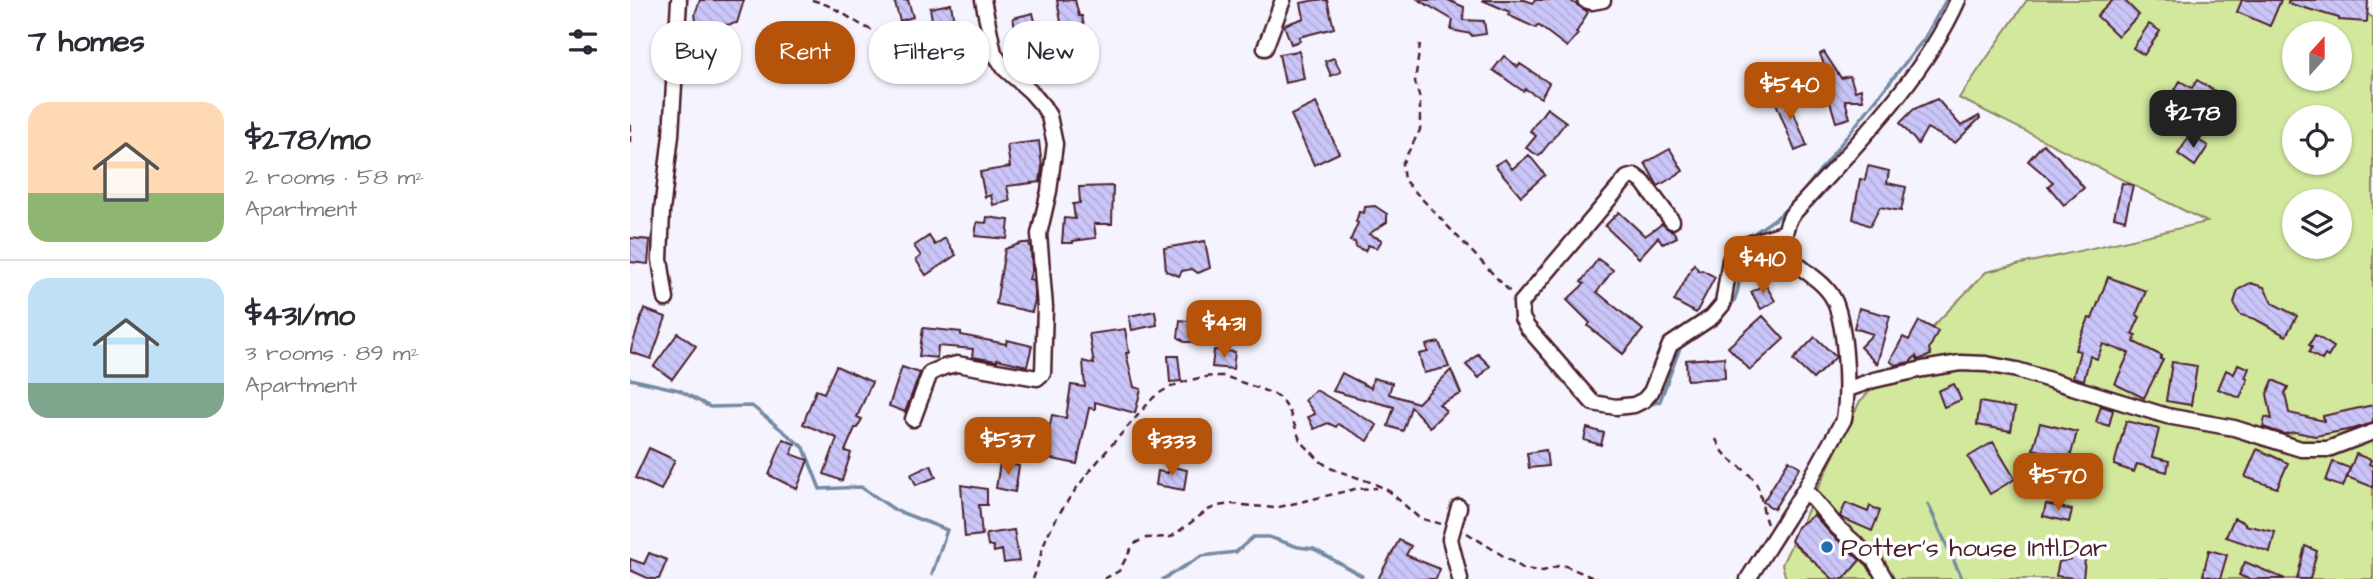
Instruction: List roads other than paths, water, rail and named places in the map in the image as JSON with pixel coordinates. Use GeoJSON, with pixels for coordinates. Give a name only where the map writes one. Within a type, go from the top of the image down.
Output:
{"type":"FeatureCollection","features":[{"type":"Feature","properties":{"kind":"street"},"geometry":{"type":"LineString","coordinates":[[666,299],[660,259],[662,211],[671,135],[679,0]]}},
{"type":"Feature","properties":{"kind":"street"},"geometry":{"type":"LineString","coordinates":[[914,419],[930,373],[944,367],[957,364],[1037,378],[1042,373],[1045,307],[1039,234],[1049,191],[1055,144],[1049,116],[1043,106],[1005,69],[994,53],[983,0]]}},
{"type":"Feature","properties":{"kind":"street"},"geometry":{"type":"LineString","coordinates":[[1265,48],[1283,0]]}},
{"type":"Feature","properties":{"kind":"street"},"geometry":{"type":"LineString","coordinates":[[1585,0],[1604,0]]}},
{"type":"Feature","properties":{"kind":"street"},"geometry":{"type":"LineString","coordinates":[[1748,579],[1805,489],[1844,419],[1848,389],[1836,305],[1819,282],[1794,262],[1788,253],[1783,233],[1791,216],[1899,92],[1929,52],[1958,0]]}},
{"type":"Feature","properties":{"kind":"street"},"geometry":{"type":"LineString","coordinates":[[1672,221],[1643,182],[1635,176],[1627,178],[1521,303],[1522,318],[1527,327],[1593,403],[1616,407],[1634,405],[1644,400],[1651,392],[1670,345],[1712,317],[1723,304],[1734,251],[1741,246],[1783,233]]}},
{"type":"Feature","properties":{"kind":"street"},"geometry":{"type":"LineString","coordinates":[[1848,389],[1923,369],[1960,363],[1986,364],[2017,370],[2167,416],[2234,428],[2301,449],[2328,449],[2373,432]]}},
{"type":"Feature","properties":{"kind":"street"},"geometry":{"type":"LineString","coordinates":[[1805,489],[1837,527],[1874,560],[1885,579]]}},
{"type":"Feature","properties":{"kind":"street"},"geometry":{"type":"LineString","coordinates":[[1459,507],[1453,526],[1451,547],[1460,579]]}},
{"type":"Feature","properties":{"kind":"waterway"},"geometry":{"type":"LineString","coordinates":[[1749,239],[1779,216],[1802,193],[1924,39],[1946,0]]}},
{"type":"Feature","properties":{"kind":"waterway"},"geometry":{"type":"LineString","coordinates":[[1720,317],[1736,296],[1742,252]]}},
{"type":"Feature","properties":{"kind":"waterway"},"geometry":{"type":"LineString","coordinates":[[1646,406],[1660,401],[1680,348],[1685,342]]}},
{"type":"Feature","properties":{"kind":"waterway"},"geometry":{"type":"LineString","coordinates":[[630,379],[679,390],[710,407],[752,406],[804,448],[820,489],[861,487],[895,510],[947,530],[932,574]]}},
{"type":"Feature","properties":{"kind":"waterway"},"geometry":{"type":"LineString","coordinates":[[1569,385],[1580,398]]}},
{"type":"Feature","properties":{"kind":"waterway"},"geometry":{"type":"LineString","coordinates":[[1928,504],[1962,579]]}},
{"type":"Feature","properties":{"kind":"waterway"},"geometry":{"type":"LineString","coordinates":[[1163,579],[1202,556],[1236,552],[1253,537],[1269,537],[1298,547],[1314,549],[1362,576]]}},
{"type":"Feature","properties":{"kind":"place","name":"Potter's house Intl.Dar"},"geometry":{"type":"Point","coordinates":[1827,547]}}]}
